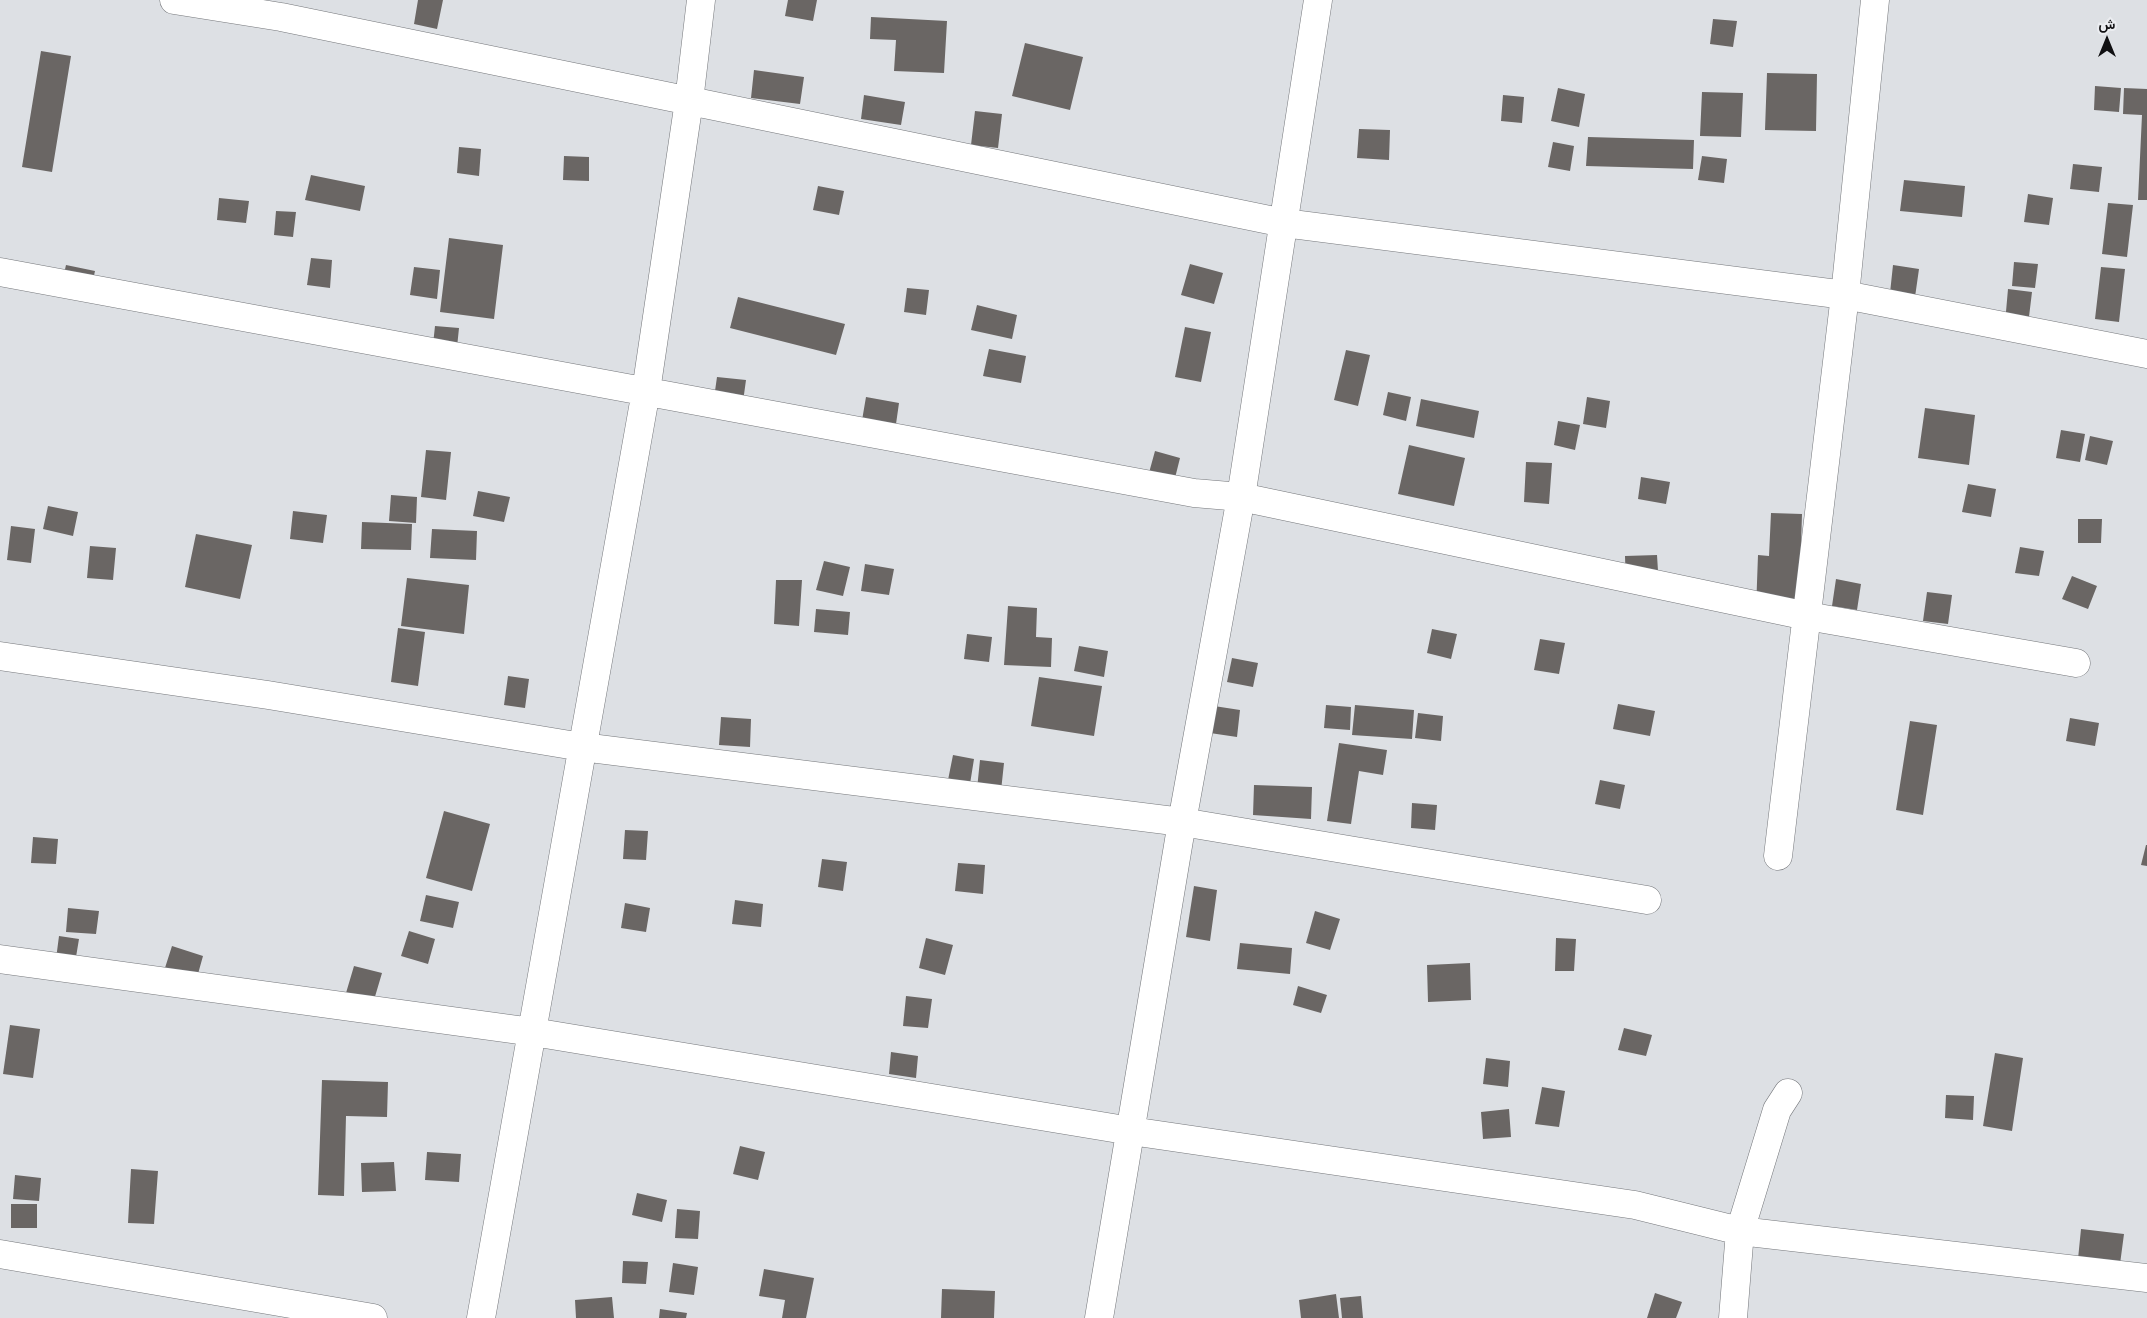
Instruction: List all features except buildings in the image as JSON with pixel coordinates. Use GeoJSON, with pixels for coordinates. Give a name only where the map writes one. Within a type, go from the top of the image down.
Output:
{"type":"FeatureCollection","features":[{"type":"Feature","properties":{"kind":"street"},"geometry":{"type":"LineString","coordinates":[[174,0],[281,18],[1284,223],[1845,295],[2147,354]]}},
{"type":"Feature","properties":{"kind":"street"},"geometry":{"type":"LineString","coordinates":[[481,1318],[646,391],[689,101],[701,0]]}},
{"type":"Feature","properties":{"kind":"street"},"geometry":{"type":"LineString","coordinates":[[1098,1318],[1182,822],[1241,497],[1318,0]]}},
{"type":"Feature","properties":{"kind":"street"},"geometry":{"type":"LineString","coordinates":[[1778,856],[1845,295],[1875,0]]}},
{"type":"Feature","properties":{"kind":"street"},"geometry":{"type":"LineString","coordinates":[[0,272],[1194,493],[1241,497],[1807,616],[2076,663]]}},
{"type":"Feature","properties":{"kind":"street"},"geometry":{"type":"LineString","coordinates":[[0,656],[268,695],[582,747],[1182,822],[1647,900]]}},
{"type":"Feature","properties":{"kind":"street"},"geometry":{"type":"LineString","coordinates":[[0,959],[533,1032],[1131,1131],[1635,1205],[1740,1232],[2147,1278]]}},
{"type":"Feature","properties":{"kind":"street"},"geometry":{"type":"LineString","coordinates":[[1734,1318],[1740,1232],[1777,1110],[1788,1092]]}},
{"type":"Feature","properties":{"kind":"street"},"geometry":{"type":"LineString","coordinates":[[0,1254],[373,1318]]}}]}
